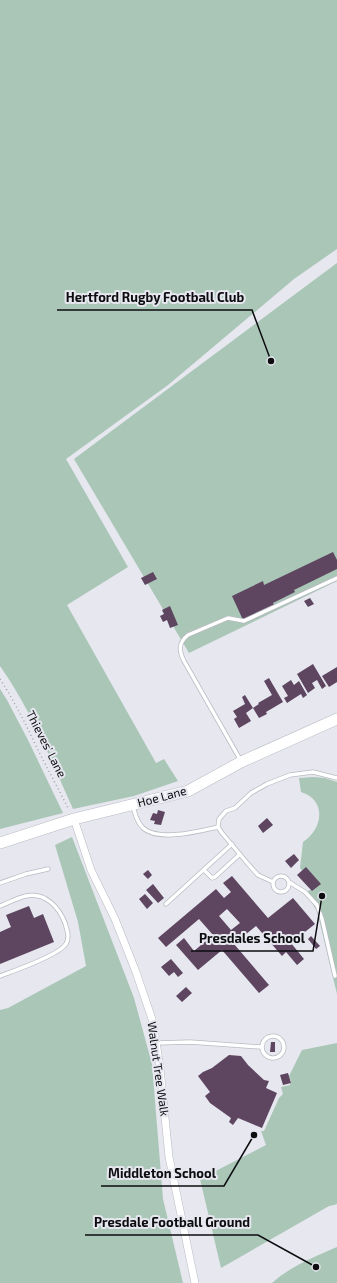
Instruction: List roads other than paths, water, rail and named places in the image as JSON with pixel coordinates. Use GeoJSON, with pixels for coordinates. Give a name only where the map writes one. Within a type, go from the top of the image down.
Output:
{"type":"FeatureCollection","features":[{"type":"Feature","properties":{"kind":"street","name":"Hoe Lane"},"geometry":{"type":"LineString","coordinates":[[0,843],[74,819],[188,791],[218,776],[241,762],[337,719]]}},
{"type":"Feature","properties":{"kind":"street","name":"Walnut Tree Walk"},"geometry":{"type":"LineString","coordinates":[[74,819],[91,870],[115,919],[147,1001],[157,1043],[169,1157],[195,1283]]}},
{"type":"Feature","properties":{"kind":"lane"},"geometry":{"type":"LineString","coordinates":[[241,762],[184,661],[180,648],[184,638],[228,618],[244,620],[337,578]]}},
{"type":"Feature","properties":{"kind":"lane"},"geometry":{"type":"LineString","coordinates":[[274,882],[258,875],[222,833],[218,827],[219,819],[226,811],[235,808],[251,793],[267,784],[290,775],[313,772],[337,778]]}},
{"type":"Feature","properties":{"kind":"lane"},"geometry":{"type":"LineString","coordinates":[[132,805],[136,819],[144,829],[155,833],[170,835],[184,834],[218,827]]}},
{"type":"Feature","properties":{"kind":"lane"},"geometry":{"type":"LineString","coordinates":[[166,904],[232,844]]}},
{"type":"Feature","properties":{"kind":"lane"},"geometry":{"type":"LineString","coordinates":[[204,870],[212,878],[215,877],[240,854]]}},
{"type":"Feature","properties":{"kind":"lane"},"geometry":{"type":"LineString","coordinates":[[0,883],[26,874],[48,869]]}},
{"type":"Feature","properties":{"kind":"lane"},"geometry":{"type":"LineString","coordinates":[[274,882],[276,878],[281,876],[286,877],[288,882],[305,892],[317,905],[322,919],[335,976]]}},
{"type":"Feature","properties":{"kind":"lane"},"geometry":{"type":"LineString","coordinates":[[274,882],[276,889],[283,891],[288,887],[288,882]]}},
{"type":"Feature","properties":{"kind":"lane"},"geometry":{"type":"LineString","coordinates":[[0,906],[26,896],[44,898],[56,906],[61,914],[69,937],[66,945],[49,956],[0,976]]}},
{"type":"Feature","properties":{"kind":"lane"},"geometry":{"type":"LineString","coordinates":[[276,1036],[282,1040],[285,1048],[279,1057],[271,1058],[264,1054],[262,1047],[262,1043],[268,1037],[276,1036]]}},
{"type":"Feature","properties":{"kind":"lane"},"geometry":{"type":"LineString","coordinates":[[157,1043],[190,1042],[262,1047]]}},
{"type":"Feature","properties":{"kind":"place","name":"Hertford Rugby Football Club"},"geometry":{"type":"Point","coordinates":[271,361]}},
{"type":"Feature","properties":{"kind":"place","name":"Presdales School"},"geometry":{"type":"Point","coordinates":[322,896]}},
{"type":"Feature","properties":{"kind":"place","name":"Middleton School"},"geometry":{"type":"Point","coordinates":[254,1135]}},
{"type":"Feature","properties":{"kind":"place","name":"Presdale Football Ground"},"geometry":{"type":"Point","coordinates":[316,1267]}}]}
